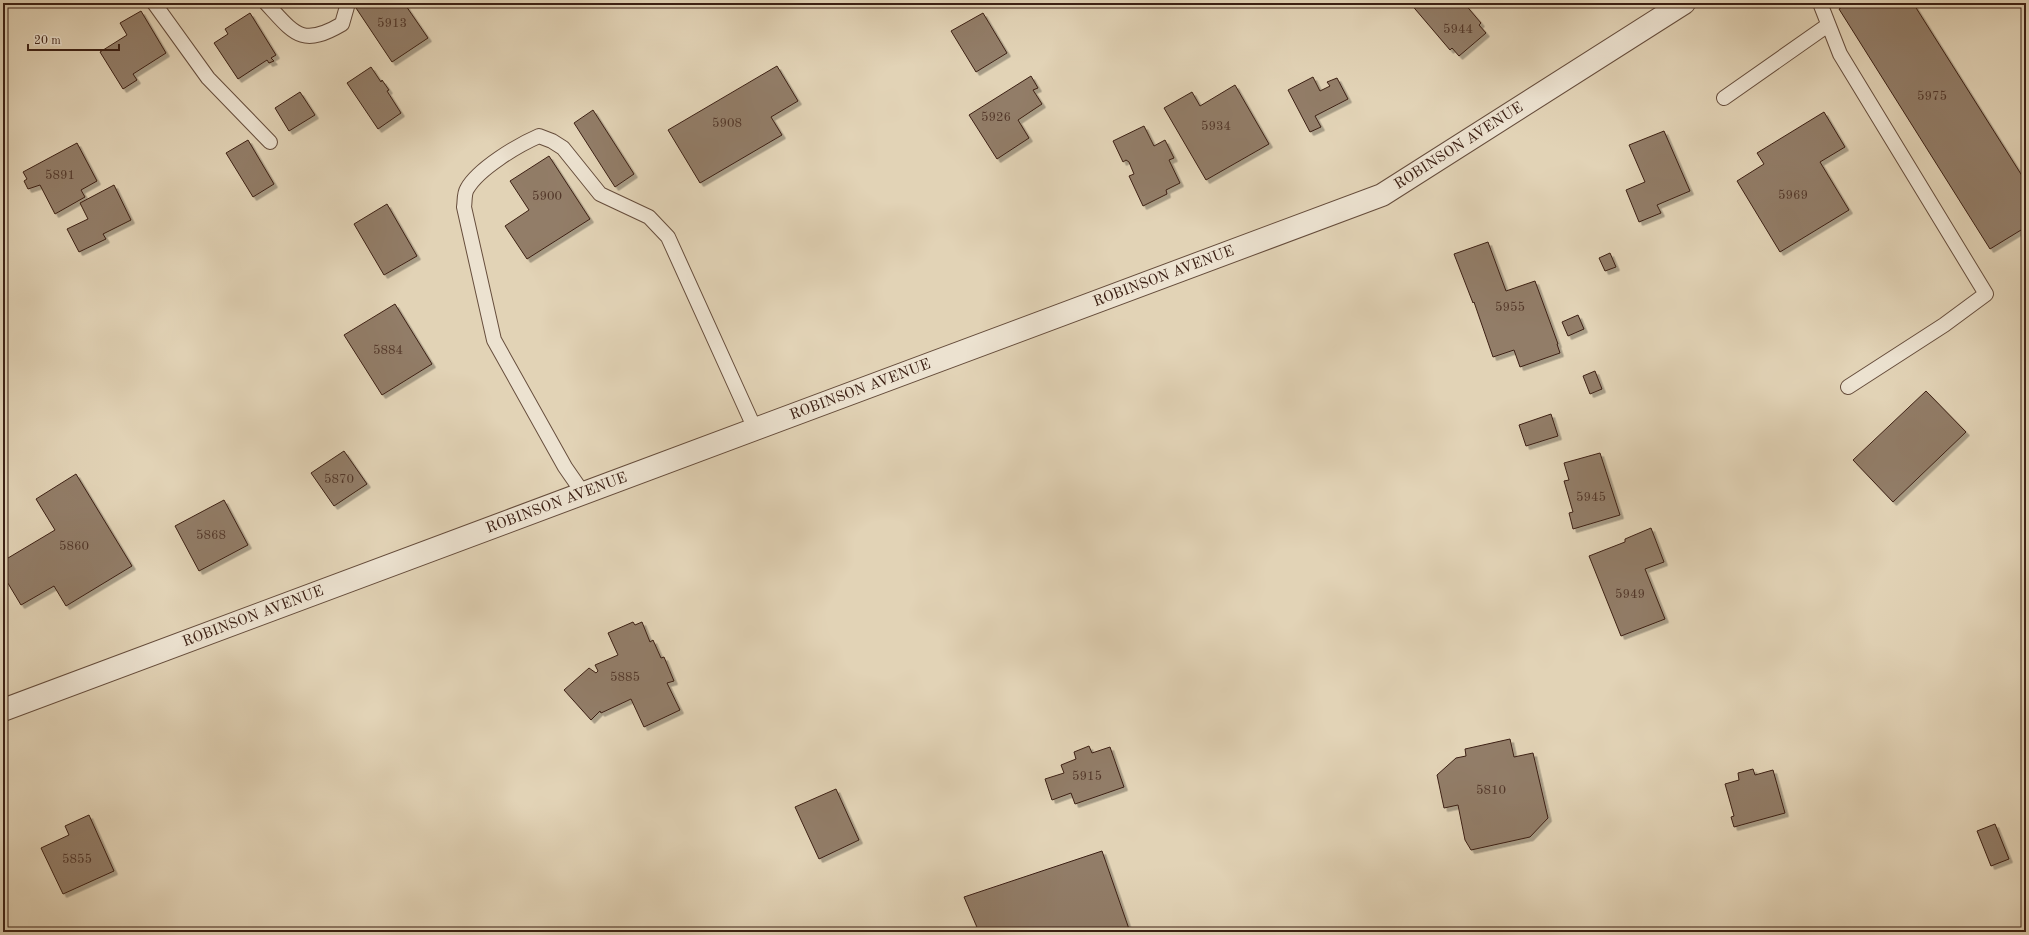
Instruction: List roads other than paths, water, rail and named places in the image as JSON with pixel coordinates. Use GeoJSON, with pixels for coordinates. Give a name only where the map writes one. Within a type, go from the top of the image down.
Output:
{"type":"FeatureCollection","features":[{"type":"Feature","properties":{"kind":"street","name":"ROBINSON AVENUE"},"geometry":{"type":"LineString","coordinates":[[3,710],[1382,195],[1684,3]]}},
{"type":"Feature","properties":{"kind":"lane"},"geometry":{"type":"LineString","coordinates":[[154,3],[208,78],[270,142]]}},
{"type":"Feature","properties":{"kind":"lane"},"geometry":{"type":"LineString","coordinates":[[266,3],[293,32],[310,37],[327,33],[342,24],[348,3]]}},
{"type":"Feature","properties":{"kind":"lane"},"geometry":{"type":"LineString","coordinates":[[1820,3],[1840,54],[1986,294],[1944,325],[1848,387]]}},
{"type":"Feature","properties":{"kind":"lane"},"geometry":{"type":"LineString","coordinates":[[1724,98],[1828,25]]}},
{"type":"Feature","properties":{"kind":"lane"},"geometry":{"type":"LineString","coordinates":[[583,493],[565,467],[494,340],[464,207],[466,190],[476,176],[525,142],[539,136],[552,141],[563,148],[600,194],[649,217],[668,237],[755,429]]}}]}
